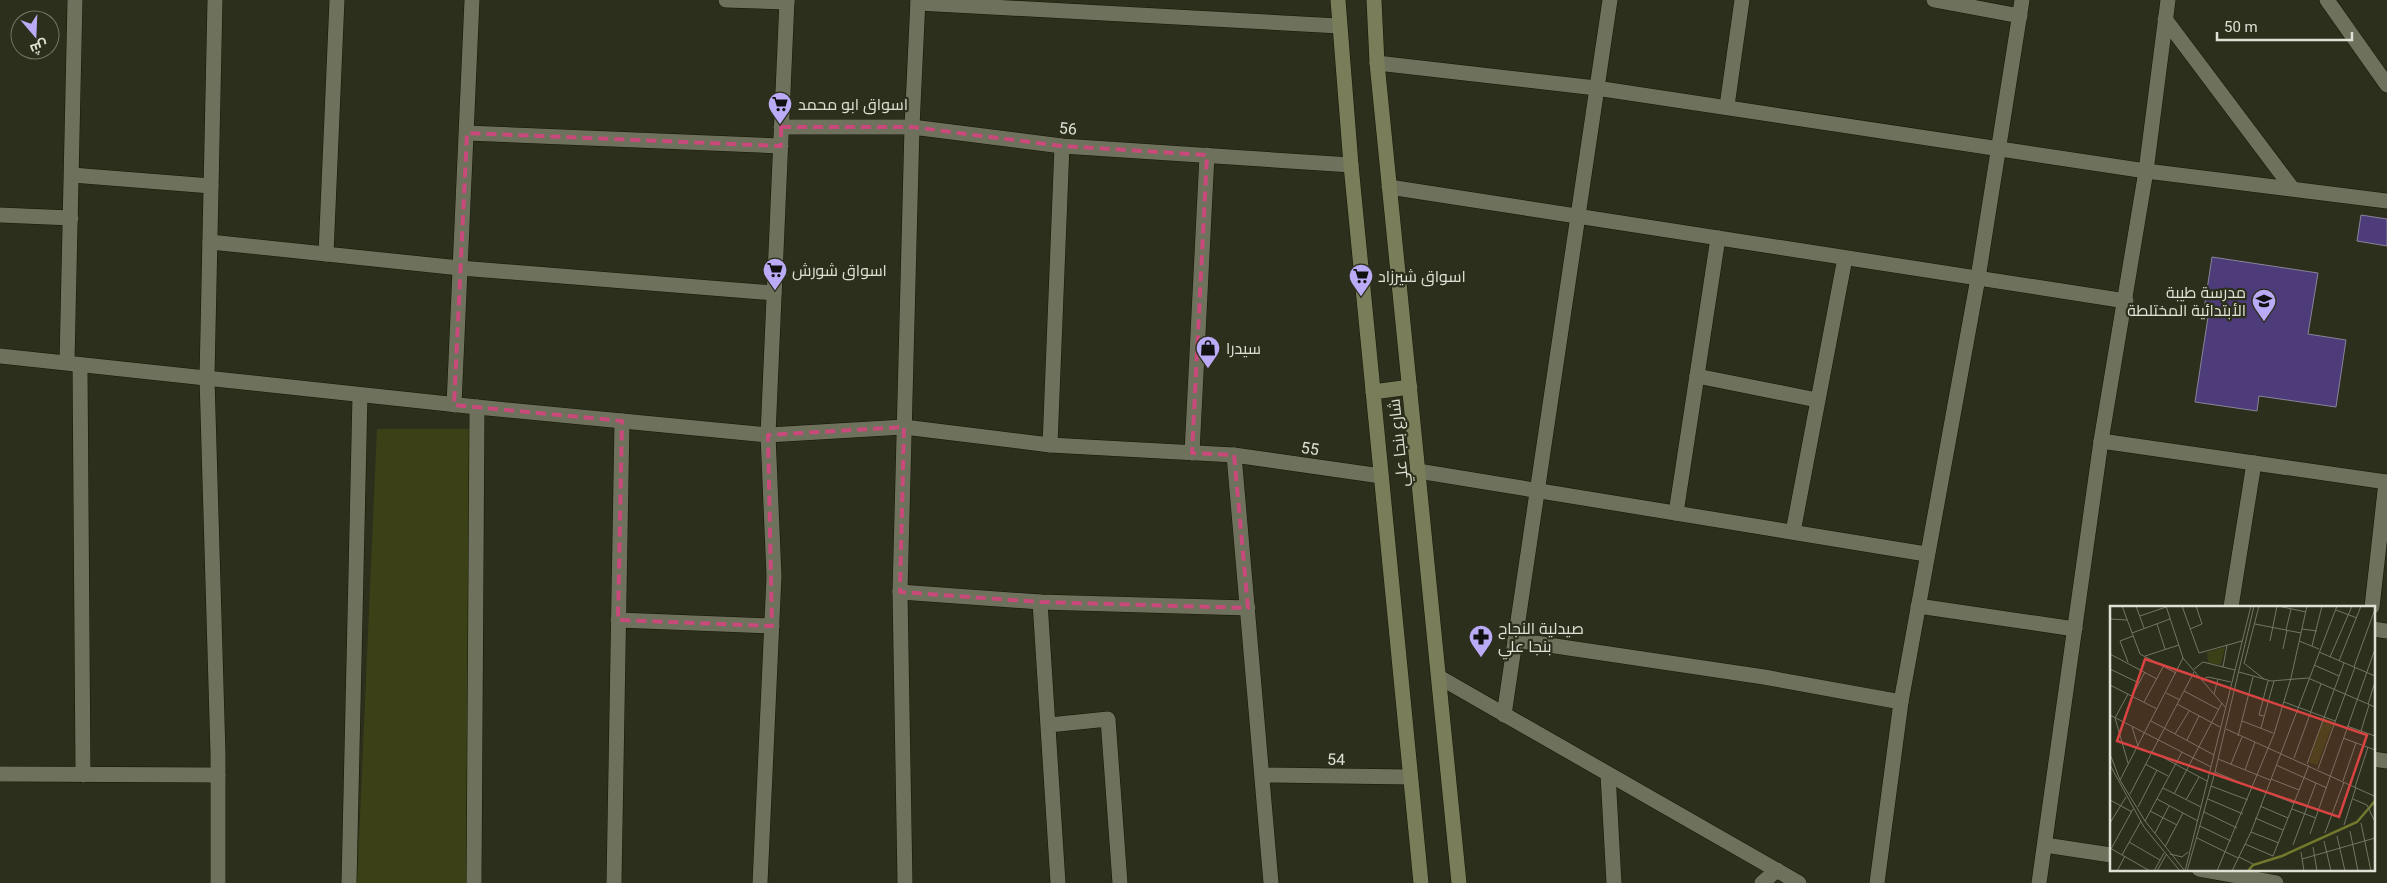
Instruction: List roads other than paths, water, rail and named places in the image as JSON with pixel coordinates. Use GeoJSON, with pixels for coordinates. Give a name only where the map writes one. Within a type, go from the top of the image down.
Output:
{"type":"FeatureCollection","features":[{"type":"Feature","properties":{"kind":"main road","name":"شارع بنجا علي"},"geometry":{"type":"LineString","coordinates":[[1338,0],[1373,392],[1421,883]]}},
{"type":"Feature","properties":{"kind":"main road","name":"شارع بنجا علي"},"geometry":{"type":"LineString","coordinates":[[1374,0],[1377,63],[1459,883]]}},
{"type":"Feature","properties":{"kind":"main road"},"geometry":{"type":"LineString","coordinates":[[1373,392],[1410,387]]}},
{"type":"Feature","properties":{"kind":"street"},"geometry":{"type":"LineString","coordinates":[[75,0],[71,218],[83,775]]}},
{"type":"Feature","properties":{"kind":"street"},"geometry":{"type":"LineString","coordinates":[[215,0],[206,378],[218,775],[218,883]]}},
{"type":"Feature","properties":{"kind":"street"},"geometry":{"type":"LineString","coordinates":[[326,254],[337,0]]}},
{"type":"Feature","properties":{"kind":"street"},"geometry":{"type":"LineString","coordinates":[[454,405],[472,0]]}},
{"type":"Feature","properties":{"kind":"street"},"geometry":{"type":"LineString","coordinates":[[726,0],[787,1],[768,435],[774,576],[760,883]]}},
{"type":"Feature","properties":{"kind":"street"},"geometry":{"type":"LineString","coordinates":[[1504,715],[1610,0]]}},
{"type":"Feature","properties":{"kind":"street"},"geometry":{"type":"LineString","coordinates":[[1727,106],[1742,0]]}},
{"type":"Feature","properties":{"kind":"street"},"geometry":{"type":"LineString","coordinates":[[1934,0],[2020,16]]}},
{"type":"Feature","properties":{"kind":"street"},"geometry":{"type":"LineString","coordinates":[[1877,883],[1901,702],[1926,554],[1978,278],[2022,0]]}},
{"type":"Feature","properties":{"kind":"street"},"geometry":{"type":"LineString","coordinates":[[2039,883],[2101,441],[2126,301],[2146,171],[2168,0]]}},
{"type":"Feature","properties":{"kind":"street"},"geometry":{"type":"LineString","coordinates":[[2327,0],[2387,85]]}},
{"type":"Feature","properties":{"kind":"street"},"geometry":{"type":"LineString","coordinates":[[905,883],[900,592],[912,127],[918,2],[1339,26]]}},
{"type":"Feature","properties":{"kind":"street"},"geometry":{"type":"LineString","coordinates":[[2165,19],[2292,188]]}},
{"type":"Feature","properties":{"kind":"street"},"geometry":{"type":"LineString","coordinates":[[1377,63],[1596,88],[1727,106],[2146,171],[2387,201]]}},
{"type":"Feature","properties":{"kind":"street","name":"56"},"geometry":{"type":"LineString","coordinates":[[782,127],[912,127],[1062,146],[1352,165]]}},
{"type":"Feature","properties":{"kind":"street"},"geometry":{"type":"LineString","coordinates":[[466,133],[780,146]]}},
{"type":"Feature","properties":{"kind":"street"},"geometry":{"type":"LineString","coordinates":[[1050,445],[1062,146]]}},
{"type":"Feature","properties":{"kind":"street"},"geometry":{"type":"LineString","coordinates":[[1192,453],[1207,155]]}},
{"type":"Feature","properties":{"kind":"street"},"geometry":{"type":"LineString","coordinates":[[72,175],[211,186]]}},
{"type":"Feature","properties":{"kind":"street"},"geometry":{"type":"LineString","coordinates":[[1390,187],[2126,301]]}},
{"type":"Feature","properties":{"kind":"street"},"geometry":{"type":"LineString","coordinates":[[0,215],[71,218]]}},
{"type":"Feature","properties":{"kind":"street"},"geometry":{"type":"LineString","coordinates":[[1676,513],[1718,238]]}},
{"type":"Feature","properties":{"kind":"street"},"geometry":{"type":"LineString","coordinates":[[210,242],[460,268],[774,293]]}},
{"type":"Feature","properties":{"kind":"street"},"geometry":{"type":"LineString","coordinates":[[1793,532],[1845,258]]}},
{"type":"Feature","properties":{"kind":"street","name":"55"},"geometry":{"type":"LineString","coordinates":[[0,356],[454,405],[768,435],[904,427],[1050,445],[1234,456],[1381,476]]}},
{"type":"Feature","properties":{"kind":"street"},"geometry":{"type":"LineString","coordinates":[[1697,376],[1817,400]]}},
{"type":"Feature","properties":{"kind":"street"},"geometry":{"type":"LineString","coordinates":[[349,883],[360,395]]}},
{"type":"Feature","properties":{"kind":"street"},"geometry":{"type":"LineString","coordinates":[[474,883],[477,407]]}},
{"type":"Feature","properties":{"kind":"street"},"geometry":{"type":"LineString","coordinates":[[614,883],[622,421]]}},
{"type":"Feature","properties":{"kind":"street"},"geometry":{"type":"LineString","coordinates":[[2101,441],[2386,482],[2372,606]]}},
{"type":"Feature","properties":{"kind":"street"},"geometry":{"type":"LineString","coordinates":[[1234,456],[1272,883]]}},
{"type":"Feature","properties":{"kind":"street"},"geometry":{"type":"LineString","coordinates":[[2231,606],[2254,463]]}},
{"type":"Feature","properties":{"kind":"street"},"geometry":{"type":"LineString","coordinates":[[1418,471],[1926,554]]}},
{"type":"Feature","properties":{"kind":"street"},"geometry":{"type":"LineString","coordinates":[[900,592],[1040,602],[1248,608]]}},
{"type":"Feature","properties":{"kind":"street"},"geometry":{"type":"LineString","coordinates":[[1040,602],[1058,883]]}},
{"type":"Feature","properties":{"kind":"street"},"geometry":{"type":"LineString","coordinates":[[1918,606],[2075,629]]}},
{"type":"Feature","properties":{"kind":"street"},"geometry":{"type":"LineString","coordinates":[[618,620],[772,626]]}},
{"type":"Feature","properties":{"kind":"street"},"geometry":{"type":"LineString","coordinates":[[2374,629],[2387,631]]}},
{"type":"Feature","properties":{"kind":"street"},"geometry":{"type":"LineString","coordinates":[[1515,640],[1764,677],[1901,702]]}},
{"type":"Feature","properties":{"kind":"street"},"geometry":{"type":"LineString","coordinates":[[1438,677],[1799,883]]}},
{"type":"Feature","properties":{"kind":"street"},"geometry":{"type":"LineString","coordinates":[[1049,725],[1108,719],[1120,883]]}},
{"type":"Feature","properties":{"kind":"street"},"geometry":{"type":"LineString","coordinates":[[2374,759],[2387,761]]}},
{"type":"Feature","properties":{"kind":"street"},"geometry":{"type":"LineString","coordinates":[[0,774],[218,775]]}},
{"type":"Feature","properties":{"kind":"street"},"geometry":{"type":"LineString","coordinates":[[1608,774],[1614,883]]}},
{"type":"Feature","properties":{"kind":"street","name":"54"},"geometry":{"type":"LineString","coordinates":[[1262,775],[1410,777]]}},
{"type":"Feature","properties":{"kind":"street"},"geometry":{"type":"LineString","coordinates":[[2045,845],[2110,855]]}},
{"type":"Feature","properties":{"kind":"street"},"geometry":{"type":"LineString","coordinates":[[1762,883],[1777,870]]}},
{"type":"Feature","properties":{"kind":"street"},"geometry":{"type":"LineString","coordinates":[[2204,870],[2276,883]]}},
{"type":"Feature","properties":{"kind":"place","name":"اسواق ابو محمد"},"geometry":{"type":"Point","coordinates":[780,125]}},
{"type":"Feature","properties":{"kind":"place","name":"اسواق شورش"},"geometry":{"type":"Point","coordinates":[775,291]}},
{"type":"Feature","properties":{"kind":"place","name":"اسواق شيرزاد"},"geometry":{"type":"Point","coordinates":[1361,297]}},
{"type":"Feature","properties":{"kind":"place","name":"مدرسة طيبة الأبتدائية المختلطة"},"geometry":{"type":"Point","coordinates":[2264,322]}},
{"type":"Feature","properties":{"kind":"place","name":"سيدرا"},"geometry":{"type":"Point","coordinates":[1208,369]}},
{"type":"Feature","properties":{"kind":"place","name":"صيدلية النجاح بنجا علي"},"geometry":{"type":"Point","coordinates":[1481,658]}}]}
